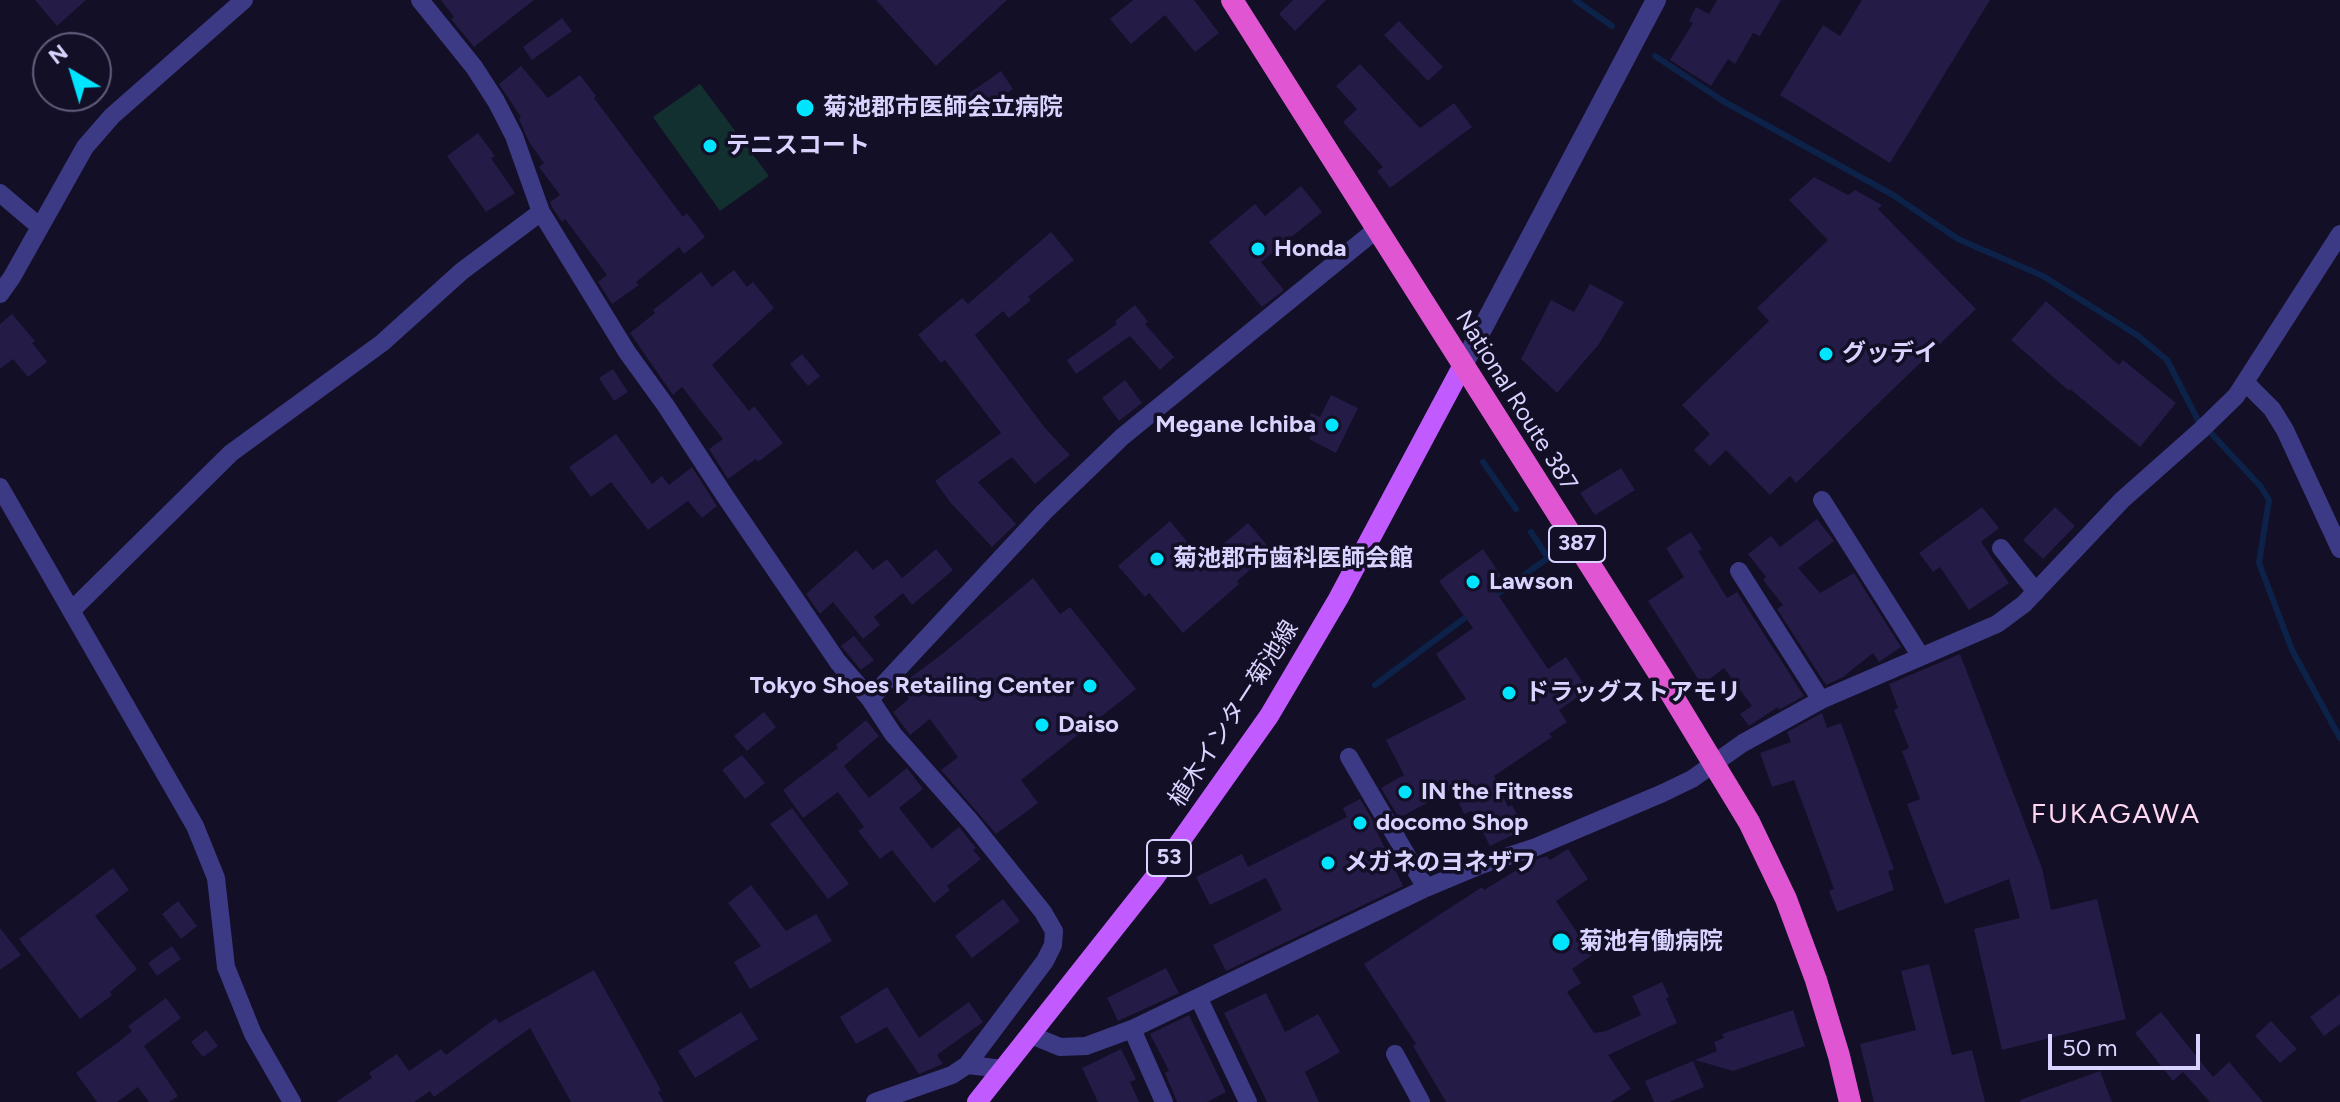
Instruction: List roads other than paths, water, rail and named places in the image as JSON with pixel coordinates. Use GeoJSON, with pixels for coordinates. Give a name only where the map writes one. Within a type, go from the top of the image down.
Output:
{"type":"FeatureCollection","features":[{"type":"Feature","properties":{"kind":"highway","name":"National Route 387"},"geometry":{"type":"LineString","coordinates":[[1232,0],[1715,762],[1749,822],[1786,899],[1816,980],[1850,1102]]}},
{"type":"Feature","properties":{"kind":"main road","name":"植木インター菊池線"},"geometry":{"type":"LineString","coordinates":[[977,1102],[1155,877],[1269,716],[1338,599],[1463,365]]}},
{"type":"Feature","properties":{"kind":"street"},"geometry":{"type":"LineString","coordinates":[[0,294],[85,147],[112,116],[244,0]]}},
{"type":"Feature","properties":{"kind":"street"},"geometry":{"type":"LineString","coordinates":[[420,0],[474,67],[496,101],[514,136],[541,212],[627,352],[838,662],[870,699],[893,734],[971,822],[1043,912],[1054,931],[1053,945],[1045,961],[967,1065],[952,1075],[875,1102]]}},
{"type":"Feature","properties":{"kind":"street"},"geometry":{"type":"LineString","coordinates":[[1463,365],[1656,0]]}},
{"type":"Feature","properties":{"kind":"street"},"geometry":{"type":"LineString","coordinates":[[0,193],[40,227]]}},
{"type":"Feature","properties":{"kind":"street"},"geometry":{"type":"LineString","coordinates":[[71,611],[231,453],[382,343],[462,271],[541,212]]}},
{"type":"Feature","properties":{"kind":"street"},"geometry":{"type":"LineString","coordinates":[[870,699],[1044,512],[1122,437],[1377,229]]}},
{"type":"Feature","properties":{"kind":"street"},"geometry":{"type":"LineString","coordinates":[[1031,1035],[1060,1047],[1086,1046],[1132,1029],[1426,888],[1536,847],[1663,793],[1692,779],[1743,743],[1821,700],[1997,624],[2036,592],[2122,500],[2220,413],[2246,383],[2340,234]]}},
{"type":"Feature","properties":{"kind":"street"},"geometry":{"type":"LineString","coordinates":[[2246,383],[2272,409],[2285,430],[2340,549]]}},
{"type":"Feature","properties":{"kind":"street"},"geometry":{"type":"LineString","coordinates":[[0,487],[195,826],[216,878],[226,967],[253,1034],[292,1102]]}},
{"type":"Feature","properties":{"kind":"street"},"geometry":{"type":"LineString","coordinates":[[1822,500],[1920,655]]}},
{"type":"Feature","properties":{"kind":"street"},"geometry":{"type":"LineString","coordinates":[[2001,548],[2036,592]]}},
{"type":"Feature","properties":{"kind":"street"},"geometry":{"type":"LineString","coordinates":[[1739,571],[1821,700]]}},
{"type":"Feature","properties":{"kind":"street"},"geometry":{"type":"LineString","coordinates":[[1349,757],[1426,888]]}},
{"type":"Feature","properties":{"kind":"street"},"geometry":{"type":"LineString","coordinates":[[1199,999],[1248,1102]]}},
{"type":"Feature","properties":{"kind":"street"},"geometry":{"type":"LineString","coordinates":[[1132,1029],[1164,1102]]}},
{"type":"Feature","properties":{"kind":"street"},"geometry":{"type":"LineString","coordinates":[[1395,1054],[1421,1102]]}},
{"type":"Feature","properties":{"kind":"street"},"geometry":{"type":"LineString","coordinates":[[967,1065],[1004,1069]]}},
{"type":"Feature","properties":{"kind":"waterway"},"geometry":{"type":"LineString","coordinates":[[1575,0],[1612,26]]}},
{"type":"Feature","properties":{"kind":"waterway"},"geometry":{"type":"LineString","coordinates":[[1655,56],[1723,101],[1893,195],[1958,239],[2043,276],[2137,335],[2167,360],[2199,422]]}},
{"type":"Feature","properties":{"kind":"waterway"},"geometry":{"type":"LineString","coordinates":[[2210,432],[2261,487],[2269,500],[2259,563],[2292,650],[2340,738]]}},
{"type":"Feature","properties":{"kind":"waterway"},"geometry":{"type":"LineString","coordinates":[[1483,462],[1516,509]]}},
{"type":"Feature","properties":{"kind":"waterway"},"geometry":{"type":"LineString","coordinates":[[1492,598],[1548,558],[1531,532]]}},
{"type":"Feature","properties":{"kind":"waterway"},"geometry":{"type":"LineString","coordinates":[[1375,685],[1470,614]]}},
{"type":"Feature","properties":{"kind":"place","name":"菊池郡市医師会立病院"},"geometry":{"type":"Point","coordinates":[805,108]}},
{"type":"Feature","properties":{"kind":"place","name":"テニスコート"},"geometry":{"type":"Point","coordinates":[710,146]}},
{"type":"Feature","properties":{"kind":"place","name":"Honda"},"geometry":{"type":"Point","coordinates":[1258,249]}},
{"type":"Feature","properties":{"kind":"place","name":"グッデイ"},"geometry":{"type":"Point","coordinates":[1826,354]}},
{"type":"Feature","properties":{"kind":"place","name":"Megane Ichiba"},"geometry":{"type":"Point","coordinates":[1332,425]}},
{"type":"Feature","properties":{"kind":"place","name":"菊池郡市歯科医師会館"},"geometry":{"type":"Point","coordinates":[1157,559]}},
{"type":"Feature","properties":{"kind":"place","name":"Lawson"},"geometry":{"type":"Point","coordinates":[1473,582]}},
{"type":"Feature","properties":{"kind":"place","name":"Tokyo Shoes Retailing Center"},"geometry":{"type":"Point","coordinates":[1090,686]}},
{"type":"Feature","properties":{"kind":"place","name":"ドラッグストアモリ"},"geometry":{"type":"Point","coordinates":[1509,693]}},
{"type":"Feature","properties":{"kind":"place","name":"Daiso"},"geometry":{"type":"Point","coordinates":[1042,725]}},
{"type":"Feature","properties":{"kind":"place","name":"IN the Fitness"},"geometry":{"type":"Point","coordinates":[1405,792]}},
{"type":"Feature","properties":{"kind":"place","name":"docomo Shop"},"geometry":{"type":"Point","coordinates":[1360,823]}},
{"type":"Feature","properties":{"kind":"place","name":"メガネのヨネザワ"},"geometry":{"type":"Point","coordinates":[1328,863]}},
{"type":"Feature","properties":{"kind":"place","name":"菊池有働病院"},"geometry":{"type":"Point","coordinates":[1561,942]}},
{"type":"Feature","properties":{"kind":"district","name":"FUKAGAWA"},"geometry":{"type":"Point","coordinates":[2116,815]}}]}
